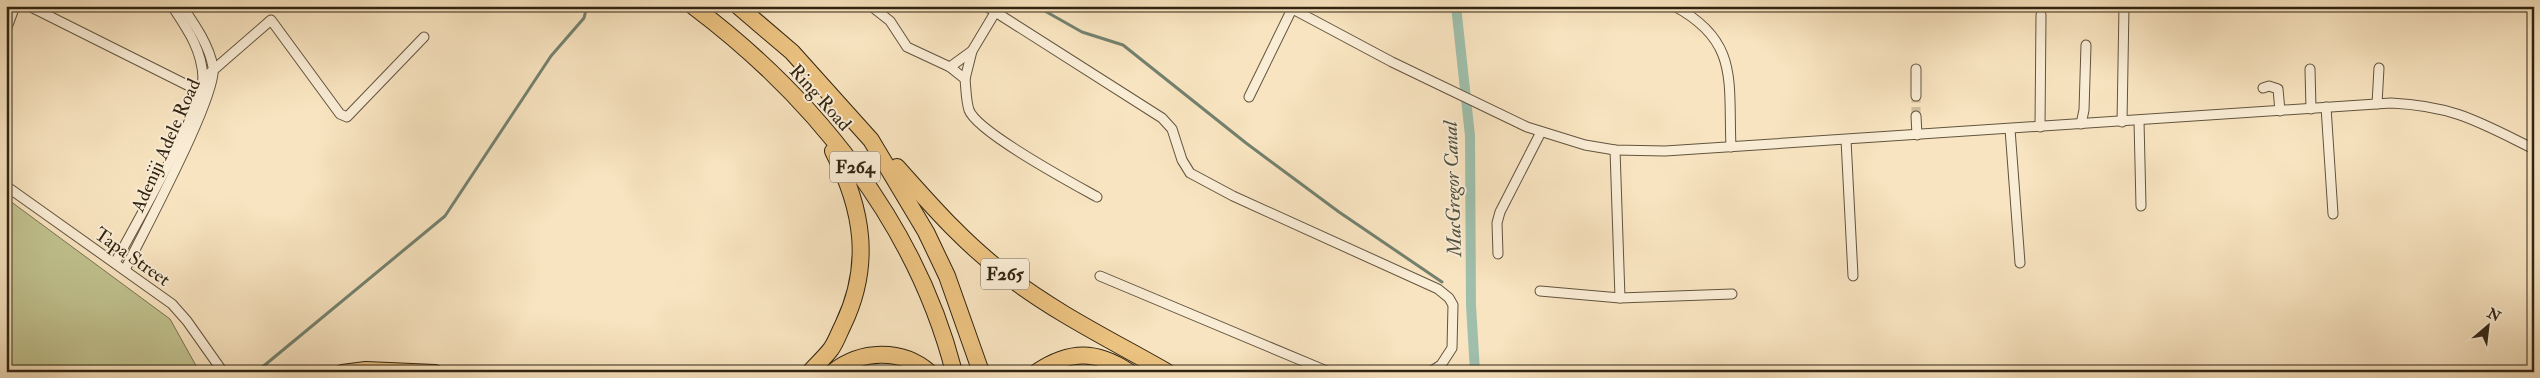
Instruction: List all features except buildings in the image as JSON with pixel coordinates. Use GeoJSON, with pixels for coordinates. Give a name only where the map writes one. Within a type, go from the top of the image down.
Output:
{"type":"FeatureCollection","features":[{"type":"Feature","properties":{"kind":"highway","name":"Ring Road"},"geometry":{"type":"LineString","coordinates":[[693,6],[770,71],[818,120],[862,176],[912,263],[928,299],[954,372]]}},
{"type":"Feature","properties":{"kind":"highway","name":"Ring Road"},"geometry":{"type":"LineString","coordinates":[[738,6],[792,52],[871,140],[926,232],[947,276],[981,372]]}},
{"type":"Feature","properties":{"kind":"highway"},"geometry":{"type":"LineString","coordinates":[[810,372],[831,349],[853,305],[861,256],[856,204],[848,180],[818,120]]}},
{"type":"Feature","properties":{"kind":"highway","name":"F265"},"geometry":{"type":"LineString","coordinates":[[871,140],[954,229],[1004,274],[1053,308],[1168,372]]}},
{"type":"Feature","properties":{"kind":"highway"},"geometry":{"type":"LineString","coordinates":[[833,372],[846,363],[877,354],[911,360],[929,372]]}},
{"type":"Feature","properties":{"kind":"highway"},"geometry":{"type":"LineString","coordinates":[[1037,372],[1066,357],[1083,354],[1104,358],[1129,372]]}},
{"type":"Feature","properties":{"kind":"main road"},"geometry":{"type":"LineString","coordinates":[[342,372],[366,369],[435,372]]}},
{"type":"Feature","properties":{"kind":"street"},"geometry":{"type":"LineString","coordinates":[[6,30],[15,6]]}},
{"type":"Feature","properties":{"kind":"street"},"geometry":{"type":"LineString","coordinates":[[29,6],[201,92]]}},
{"type":"Feature","properties":{"kind":"street","name":"Adeniji Adele Road"},"geometry":{"type":"LineString","coordinates":[[115,263],[183,133],[201,92],[204,79],[195,41],[172,6]]}},
{"type":"Feature","properties":{"kind":"street","name":"Adeniji Adele Road"},"geometry":{"type":"LineString","coordinates":[[124,270],[212,88],[214,69],[202,36],[182,6]]}},
{"type":"Feature","properties":{"kind":"street"},"geometry":{"type":"LineString","coordinates":[[871,6],[890,21],[907,47],[950,67],[965,79]]}},
{"type":"Feature","properties":{"kind":"street"},"geometry":{"type":"LineString","coordinates":[[986,6],[997,10],[1162,118],[1172,129],[1182,160],[1190,173],[1233,196],[1438,290],[1449,298],[1452,306],[1452,348],[1441,365],[1430,372]]}},
{"type":"Feature","properties":{"kind":"street"},"geometry":{"type":"LineString","coordinates":[[1674,6],[1686,9],[1712,35],[1723,50],[1728,69],[1731,147]]}},
{"type":"Feature","properties":{"kind":"street"},"geometry":{"type":"LineString","coordinates":[[2122,122],[2124,6]]}},
{"type":"Feature","properties":{"kind":"street"},"geometry":{"type":"LineString","coordinates":[[1249,97],[1290,8],[1477,103],[1541,132],[1585,145],[1615,150],[1665,151],[2377,104],[2420,104],[2448,110],[2488,125],[2534,150]]}},
{"type":"Feature","properties":{"kind":"street"},"geometry":{"type":"LineString","coordinates":[[997,10],[972,51],[965,79],[969,111],[978,122],[995,136],[1096,197]]}},
{"type":"Feature","properties":{"kind":"street"},"geometry":{"type":"LineString","coordinates":[[2040,127],[2041,15]]}},
{"type":"Feature","properties":{"kind":"street"},"geometry":{"type":"LineString","coordinates":[[204,79],[271,20],[343,117],[347,117],[424,37]]}},
{"type":"Feature","properties":{"kind":"street"},"geometry":{"type":"LineString","coordinates":[[2081,124],[2084,110],[2086,45]]}},
{"type":"Feature","properties":{"kind":"street"},"geometry":{"type":"LineString","coordinates":[[950,67],[972,51]]}},
{"type":"Feature","properties":{"kind":"street"},"geometry":{"type":"LineString","coordinates":[[2377,104],[2379,68]]}},
{"type":"Feature","properties":{"kind":"street"},"geometry":{"type":"LineString","coordinates":[[1916,69],[1916,96]]}},
{"type":"Feature","properties":{"kind":"street"},"geometry":{"type":"LineString","coordinates":[[2310,69],[2312,108]]}},
{"type":"Feature","properties":{"kind":"street"},"geometry":{"type":"LineString","coordinates":[[2262,88],[2269,86],[2278,89],[2280,111]]}},
{"type":"Feature","properties":{"kind":"street"},"geometry":{"type":"LineString","coordinates":[[2326,108],[2333,214]]}},
{"type":"Feature","properties":{"kind":"street"},"geometry":{"type":"LineString","coordinates":[[1916,116],[1917,135]]}},
{"type":"Feature","properties":{"kind":"street"},"geometry":{"type":"LineString","coordinates":[[2139,121],[2141,206]]}},
{"type":"Feature","properties":{"kind":"street"},"geometry":{"type":"LineString","coordinates":[[2010,129],[2020,263]]}},
{"type":"Feature","properties":{"kind":"street"},"geometry":{"type":"LineString","coordinates":[[1498,254],[1497,224],[1500,212],[1541,132]]}},
{"type":"Feature","properties":{"kind":"street"},"geometry":{"type":"LineString","coordinates":[[1846,140],[1853,276]]}},
{"type":"Feature","properties":{"kind":"street"},"geometry":{"type":"LineString","coordinates":[[1615,150],[1620,298]]}},
{"type":"Feature","properties":{"kind":"street","name":"Tapa Street"},"geometry":{"type":"LineString","coordinates":[[6,186],[172,304],[187,321],[223,372]]}},
{"type":"Feature","properties":{"kind":"street"},"geometry":{"type":"LineString","coordinates":[[1100,276],[1329,372]]}},
{"type":"Feature","properties":{"kind":"street"},"geometry":{"type":"LineString","coordinates":[[1540,291],[1620,298],[1732,294]]}},
{"type":"Feature","properties":{"kind":"green space"},"geometry":{"type":"Polygon","coordinates":[[[6,198],[170,319],[199,371],[6,372],[6,198]]]}},
{"type":"Feature","properties":{"kind":"waterway"},"geometry":{"type":"LineString","coordinates":[[260,369],[445,216],[551,56],[584,18],[587,6]]}},
{"type":"Feature","properties":{"kind":"waterway"},"geometry":{"type":"LineString","coordinates":[[1036,6],[1082,32],[1123,45],[1246,143],[1339,212],[1442,282]]}},
{"type":"Feature","properties":{"kind":"waterway","name":"MacGregor Canal"},"geometry":{"type":"LineString","coordinates":[[1456,6],[1470,136],[1471,305],[1475,372]]}},
{"type":"Feature","properties":{"kind":"tunnel"},"geometry":{"type":"LineString","coordinates":[[1916,96],[1916,116]]}}]}
